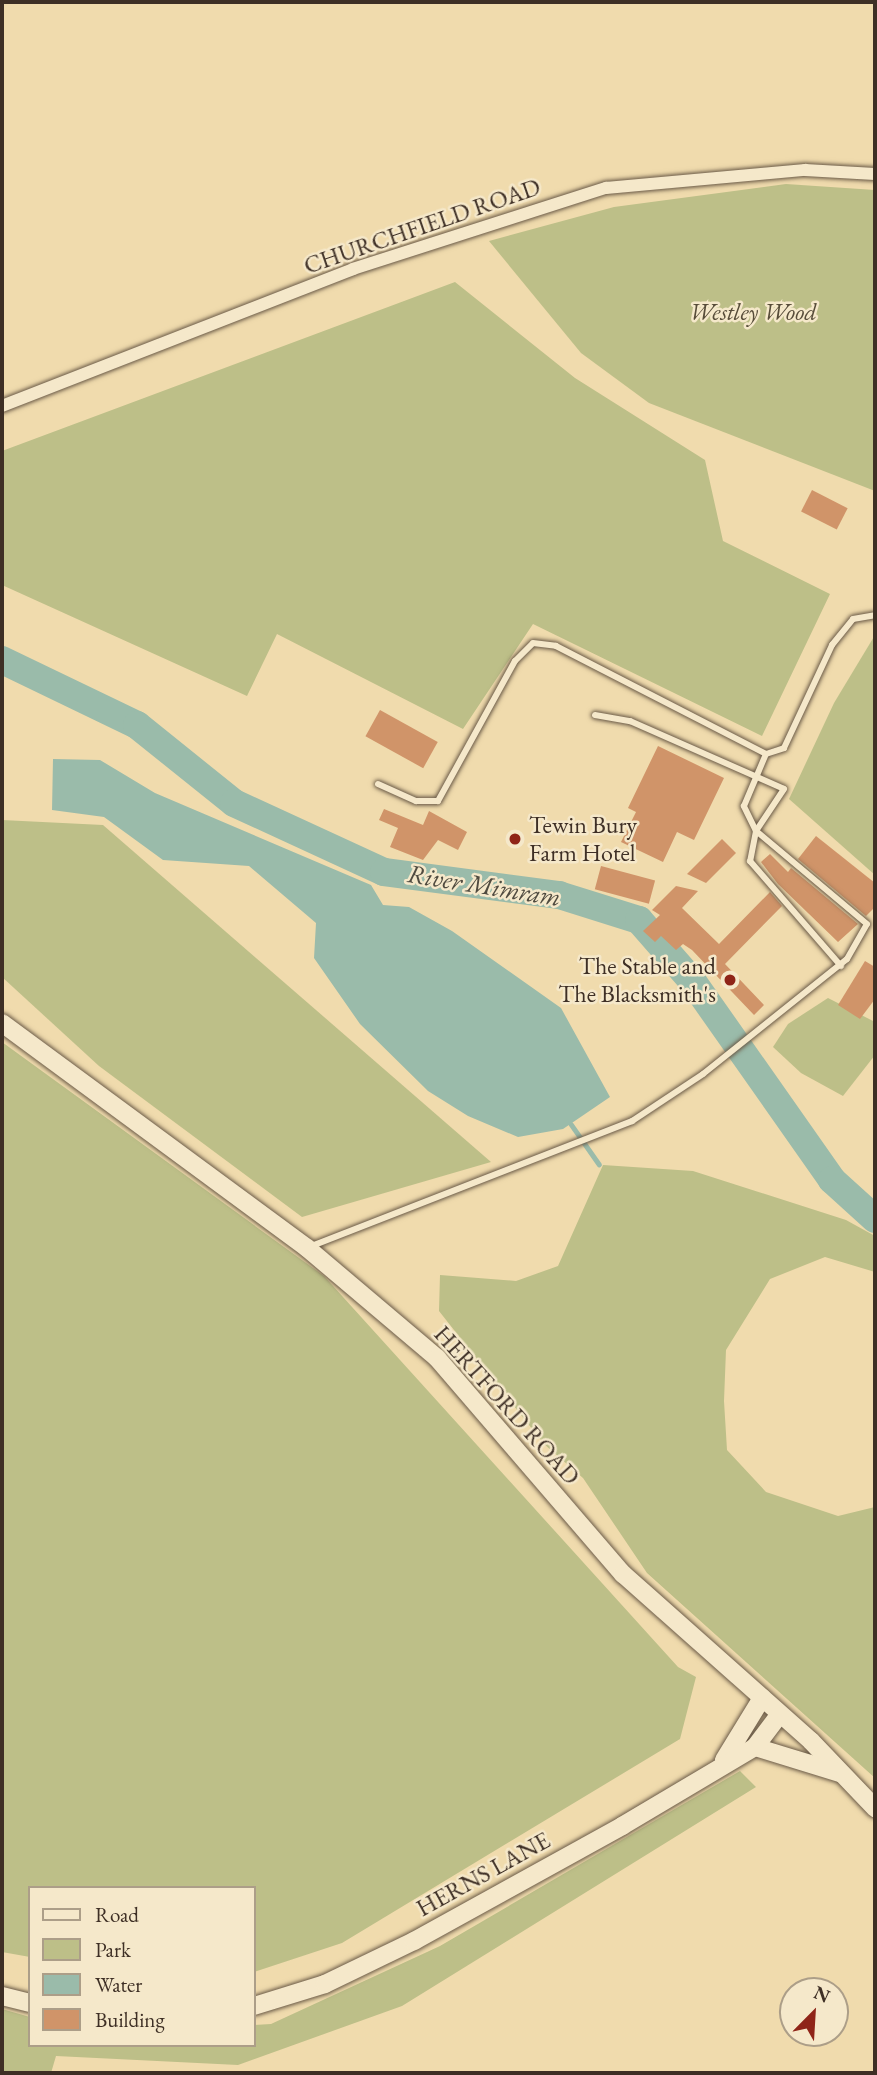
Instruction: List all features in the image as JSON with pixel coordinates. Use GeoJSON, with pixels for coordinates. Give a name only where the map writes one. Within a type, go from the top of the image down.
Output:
{"type":"FeatureCollection","features":[{"type":"Feature","properties":{"kind":"main road","name":"HERTFORD ROAD"},"geometry":{"type":"LineString","coordinates":[[2,1023],[307,1248],[437,1358],[623,1574],[780,1714],[846,1776],[875,1808]]}},
{"type":"Feature","properties":{"kind":"main road","name":"HERNS LANE"},"geometry":{"type":"LineString","coordinates":[[724,1759],[762,1698]]}},
{"type":"Feature","properties":{"kind":"main road"},"geometry":{"type":"LineString","coordinates":[[780,1714],[755,1747],[846,1776]]}},
{"type":"Feature","properties":{"kind":"main road","name":"HERNS LANE"},"geometry":{"type":"LineString","coordinates":[[256,2005],[325,1984],[414,1941],[622,1826],[724,1759],[755,1747]]}},
{"type":"Feature","properties":{"kind":"main road"},"geometry":{"type":"LineString","coordinates":[[2,1996],[28,2002]]}},
{"type":"Feature","properties":{"kind":"street","name":"CHURCHFIELD ROAD"},"geometry":{"type":"LineString","coordinates":[[2,406],[353,269],[606,188],[805,170],[875,174]]}},
{"type":"Feature","properties":{"kind":"lane"},"geometry":{"type":"LineString","coordinates":[[307,1248],[591,1141],[680,1091],[741,1040],[842,966],[867,924],[756,831],[744,806],[766,754],[784,748],[832,645],[853,619],[875,615]]}},
{"type":"Feature","properties":{"kind":"lane"},"geometry":{"type":"LineString","coordinates":[[378,783],[416,801],[438,802],[515,661],[533,643],[556,646],[766,754]]}},
{"type":"Feature","properties":{"kind":"lane"},"geometry":{"type":"LineString","coordinates":[[595,715],[629,721],[784,789],[756,831],[750,861],[842,966]]}},
{"type":"Feature","properties":{"kind":"green space","name":"Westley Wood"},"geometry":{"type":"Polygon","coordinates":[[[786,184],[875,190],[875,491],[649,403],[581,353],[489,241],[614,207],[786,184]]]}},
{"type":"Feature","properties":{"kind":"green space"},"geometry":{"type":"Polygon","coordinates":[[[455,282],[575,378],[705,460],[723,541],[830,594],[762,736],[533,624],[463,729],[277,634],[247,696],[2,585],[2,451],[455,282]]]}},
{"type":"Feature","properties":{"kind":"green space"},"geometry":{"type":"Polygon","coordinates":[[[875,635],[875,875],[789,799],[834,703],[875,635]]]}},
{"type":"Feature","properties":{"kind":"green space"},"geometry":{"type":"Polygon","coordinates":[[[2,820],[103,825],[491,1162],[302,1217],[99,1066],[2,977],[2,820]]]}},
{"type":"Feature","properties":{"kind":"green space"},"geometry":{"type":"Polygon","coordinates":[[[828,998],[875,1022],[875,1055],[843,1096],[801,1073],[773,1047],[788,1024],[828,998]]]}},
{"type":"Feature","properties":{"kind":"green space"},"geometry":{"type":"Polygon","coordinates":[[[2,1042],[324,1276],[678,1667],[696,1677],[680,1739],[342,1943],[256,1971],[256,1886],[28,1886],[28,1957],[2,1952],[2,1042]]]}},
{"type":"Feature","properties":{"kind":"green space"},"geometry":{"type":"Polygon","coordinates":[[[603,1165],[693,1171],[846,1220],[875,1236],[875,1272],[825,1257],[770,1279],[726,1350],[724,1401],[727,1450],[766,1492],[838,1516],[875,1507],[875,1778],[647,1573],[583,1478],[544,1444],[439,1311],[440,1275],[516,1281],[558,1266],[603,1165]]]}},
{"type":"Feature","properties":{"kind":"green space"},"geometry":{"type":"Polygon","coordinates":[[[740,1771],[756,1787],[402,2006],[238,2065],[56,2056],[51,2073],[2,2073],[2,2009],[28,2016],[28,2047],[256,2047],[256,2025],[271,2024],[440,1946],[740,1771]]]}},
{"type":"Feature","properties":{"kind":"water"},"geometry":{"type":"Polygon","coordinates":[[[53,759],[100,760],[155,793],[371,885],[383,905],[409,907],[452,931],[561,1008],[610,1097],[563,1129],[518,1137],[468,1116],[428,1091],[360,1024],[314,958],[316,923],[249,866],[163,860],[104,817],[52,810],[53,759]]]}},
{"type":"Feature","properties":{"kind":"building"},"geometry":{"type":"Polygon","coordinates":[[[812,490],[848,508],[837,530],[801,511],[812,490]]]}},
{"type":"Feature","properties":{"kind":"building"},"geometry":{"type":"Polygon","coordinates":[[[380,710],[438,742],[423,768],[365,736],[380,710]]]}},
{"type":"Feature","properties":{"kind":"building"},"geometry":{"type":"Polygon","coordinates":[[[658,746],[724,778],[694,840],[677,832],[663,862],[621,842],[636,812],[628,808],[658,746]]]}},
{"type":"Feature","properties":{"kind":"building"},"geometry":{"type":"Polygon","coordinates":[[[384,809],[423,825],[429,811],[467,832],[458,850],[438,840],[423,860],[390,847],[398,828],[379,820],[384,809]]]}},
{"type":"Feature","properties":{"kind":"building"},"geometry":{"type":"Polygon","coordinates":[[[816,836],[875,883],[875,907],[866,916],[798,859],[816,836]]]}},
{"type":"Feature","properties":{"kind":"building"},"geometry":{"type":"Polygon","coordinates":[[[722,839],[736,853],[706,883],[687,874],[722,839]]]}},
{"type":"Feature","properties":{"kind":"building"},"geometry":{"type":"Polygon","coordinates":[[[770,854],[788,872],[791,868],[858,924],[838,942],[778,884],[761,862],[770,854]]]}},
{"type":"Feature","properties":{"kind":"building"},"geometry":{"type":"Polygon","coordinates":[[[601,866],[655,880],[649,904],[595,889],[601,866]]]}},
{"type":"Feature","properties":{"kind":"building"},"geometry":{"type":"Polygon","coordinates":[[[676,886],[698,891],[682,908],[719,944],[770,892],[782,906],[725,964],[764,1005],[754,1015],[692,950],[683,944],[676,950],[661,936],[655,942],[643,931],[660,915],[652,910],[676,886]]]}},
{"type":"Feature","properties":{"kind":"building"},"geometry":{"type":"Polygon","coordinates":[[[865,961],[875,967],[875,999],[860,1019],[838,1005],[865,961]]]}},
{"type":"Feature","properties":{"kind":"waterway","name":"River Mimram"},"geometry":{"type":"LineString","coordinates":[[2,660],[137,725],[234,803],[384,872],[559,895],[639,920],[693,982],[832,1180],[875,1219]]}},
{"type":"Feature","properties":{"kind":"waterway"},"geometry":{"type":"LineString","coordinates":[[571,1124],[599,1164]]}},
{"type":"Feature","properties":{"kind":"place","name":"Tewin Bury Farm Hotel"},"geometry":{"type":"Point","coordinates":[515,839]}},
{"type":"Feature","properties":{"kind":"place","name":"The Stable and The Blacksmith's"},"geometry":{"type":"Point","coordinates":[730,980]}}]}
